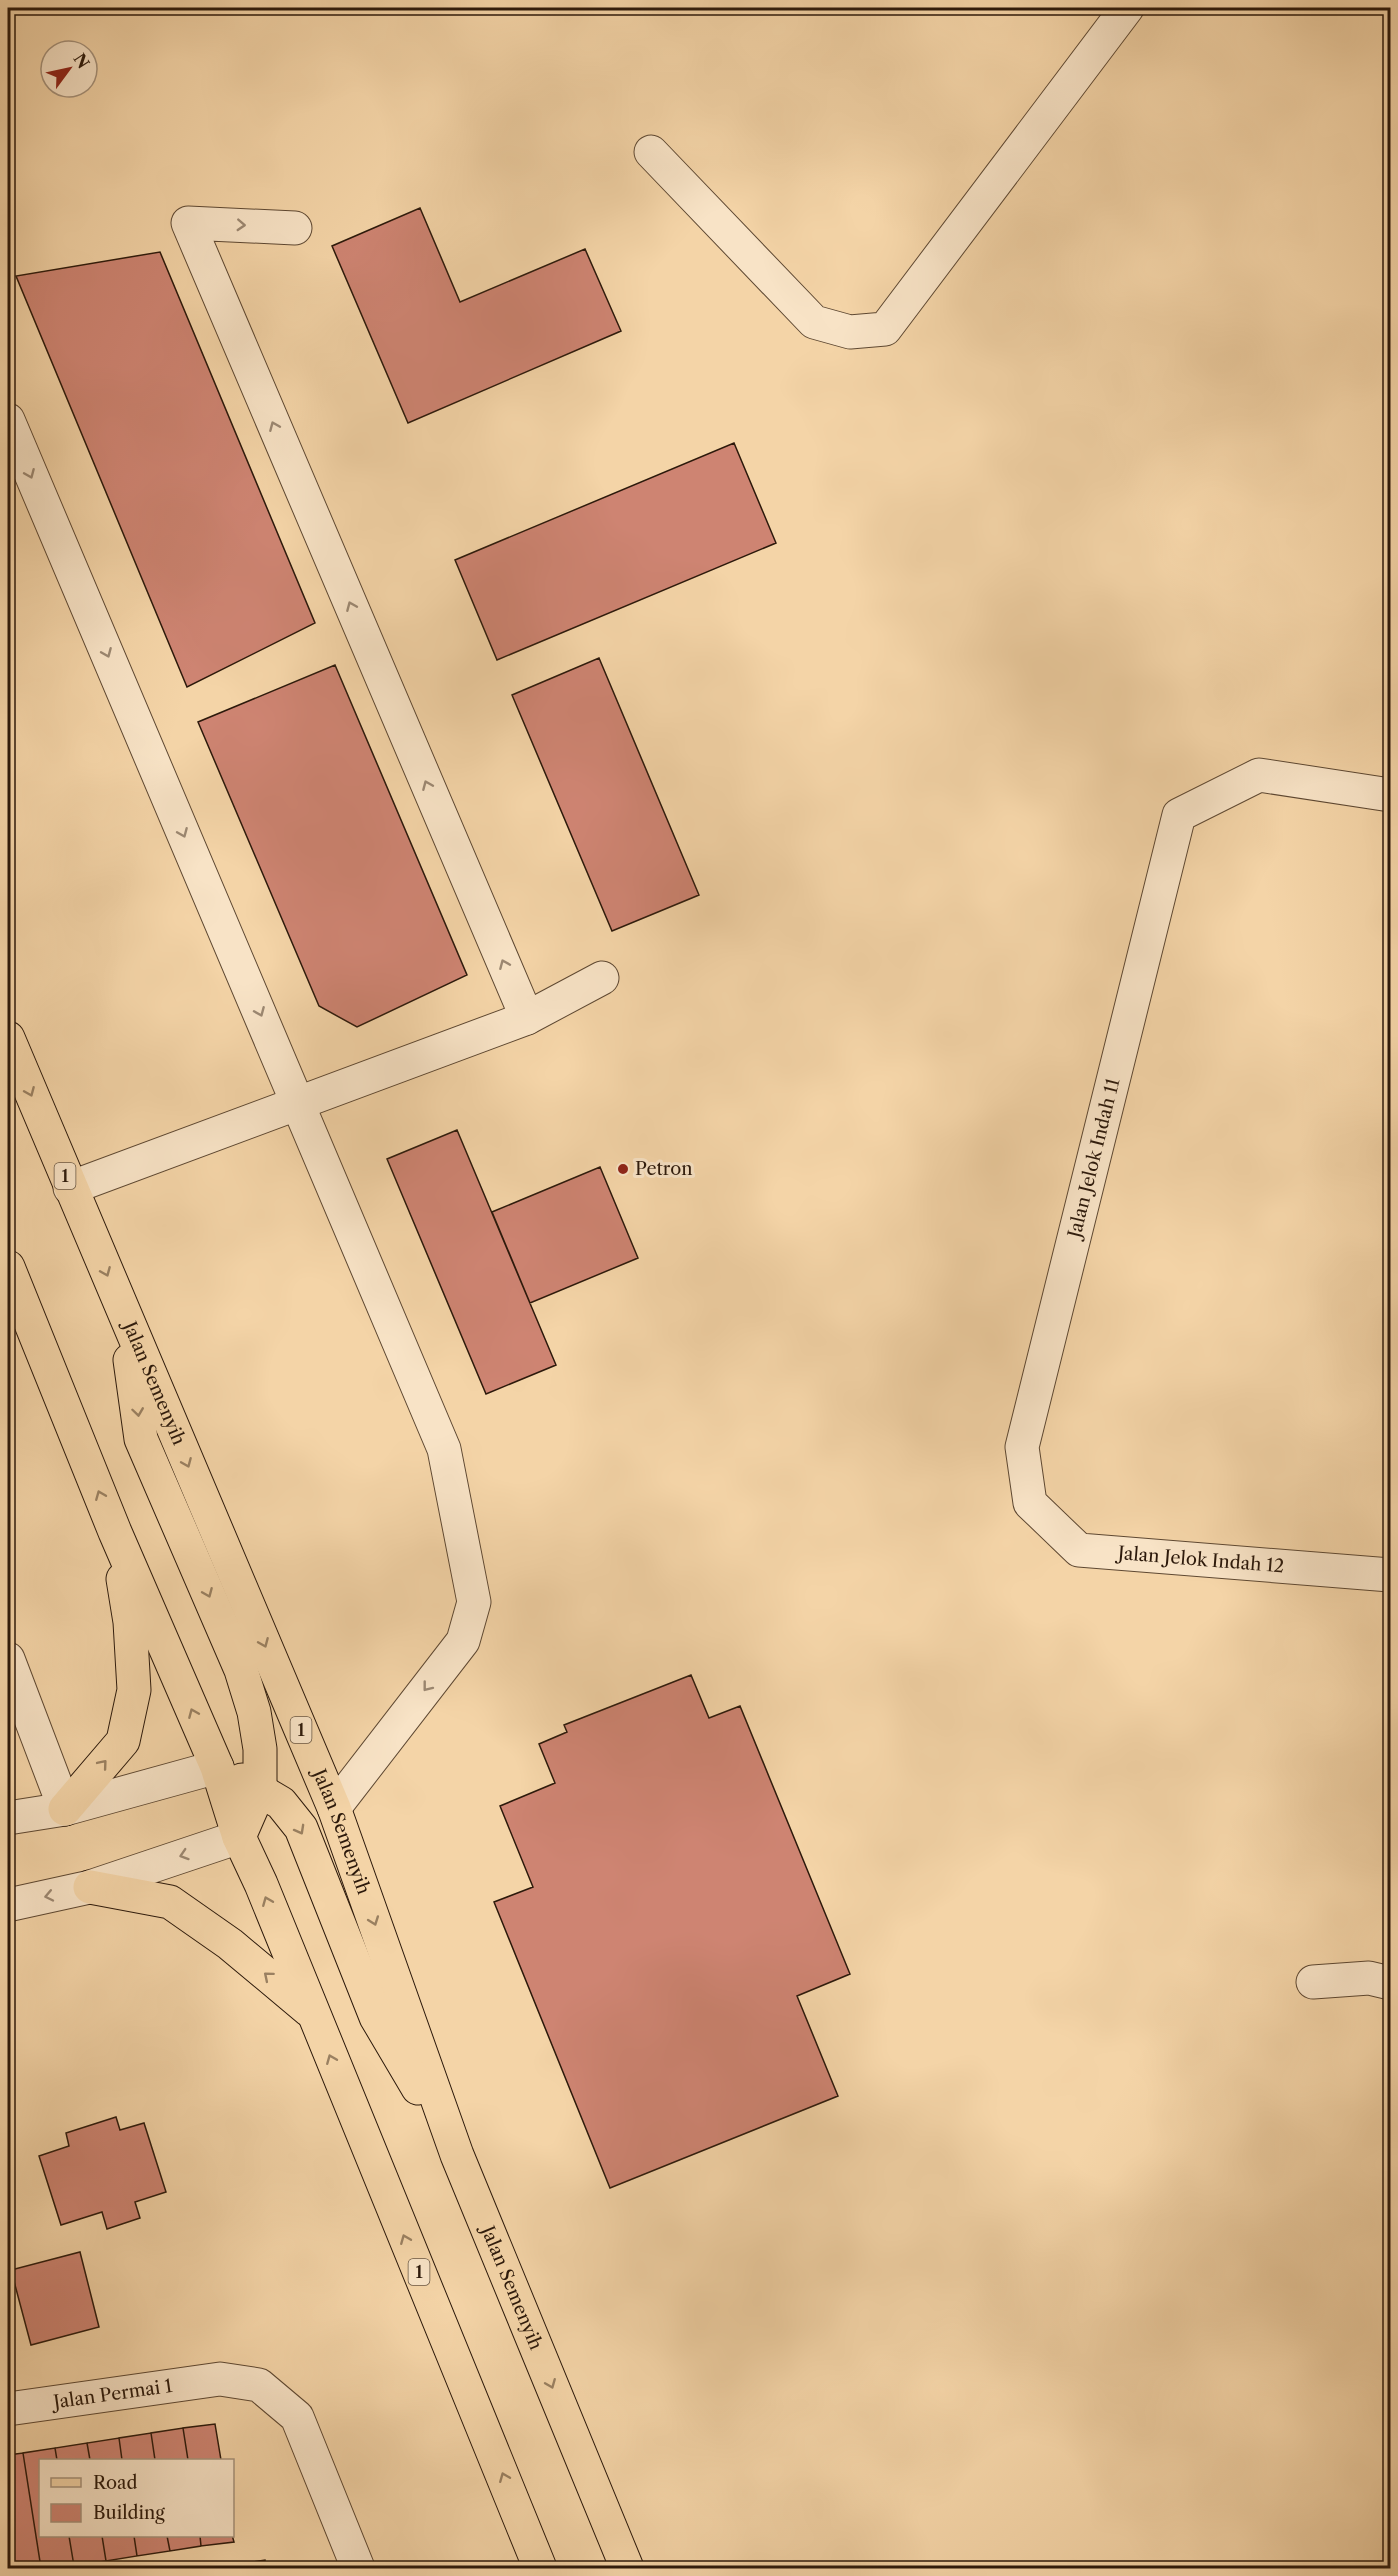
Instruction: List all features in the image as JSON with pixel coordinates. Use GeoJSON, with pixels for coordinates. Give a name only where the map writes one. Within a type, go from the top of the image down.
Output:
{"type":"FeatureCollection","features":[{"type":"Feature","properties":{"kind":"main road","name":"Jalan Semenyih"},"geometry":{"type":"LineString","coordinates":[[8,1038],[334,1808],[457,2154],[627,2568]]}},
{"type":"Feature","properties":{"kind":"main road","name":"1"},"geometry":{"type":"LineString","coordinates":[[8,1267],[115,1532],[217,1767],[239,1837],[540,2568]]}},
{"type":"Feature","properties":{"kind":"main road"},"geometry":{"type":"LineString","coordinates":[[123,1313],[141,1439],[241,1670],[254,1712],[260,1749],[260,1789],[239,1837]]}},
{"type":"Feature","properties":{"kind":"main road"},"geometry":{"type":"LineString","coordinates":[[65,1809],[123,1741],[134,1690],[130,1622],[115,1532]]}},
{"type":"Feature","properties":{"kind":"main road"},"geometry":{"type":"LineString","coordinates":[[217,1767],[260,1789],[281,1803],[301,1828],[376,2017],[457,2154]]}},
{"type":"Feature","properties":{"kind":"main road"},"geometry":{"type":"LineString","coordinates":[[90,1887],[170,1902],[230,1944],[313,2013]]}},
{"type":"Feature","properties":{"kind":"street"},"geometry":{"type":"LineString","coordinates":[[651,152],[814,322],[850,332],[885,329],[1127,8]]}},
{"type":"Feature","properties":{"kind":"street"},"geometry":{"type":"LineString","coordinates":[[295,228],[188,223],[527,1018]]}},
{"type":"Feature","properties":{"kind":"street"},"geometry":{"type":"LineString","coordinates":[[8,420],[444,1449],[474,1602],[463,1641],[334,1808]]}},
{"type":"Feature","properties":{"kind":"street","name":"Jalan Jelok Indah 11"},"geometry":{"type":"LineString","coordinates":[[1030,1503],[1022,1447],[1179,815],[1259,775],[1390,795]]}},
{"type":"Feature","properties":{"kind":"street"},"geometry":{"type":"LineString","coordinates":[[70,1188],[527,1018],[602,978]]}},
{"type":"Feature","properties":{"kind":"street","name":"Jalan Jelok Indah 12"},"geometry":{"type":"LineString","coordinates":[[1030,1503],[1079,1550],[1390,1575]]}},
{"type":"Feature","properties":{"kind":"street"},"geometry":{"type":"LineString","coordinates":[[8,1659],[65,1809]]}},
{"type":"Feature","properties":{"kind":"street"},"geometry":{"type":"LineString","coordinates":[[8,1818],[65,1809],[217,1767]]}},
{"type":"Feature","properties":{"kind":"street"},"geometry":{"type":"LineString","coordinates":[[8,1905],[90,1887],[239,1837]]}},
{"type":"Feature","properties":{"kind":"street"},"geometry":{"type":"LineString","coordinates":[[1313,1982],[1369,1977],[1390,1983]]}},
{"type":"Feature","properties":{"kind":"street","name":"Jalan Permai 1"},"geometry":{"type":"LineString","coordinates":[[8,2409],[220,2379],[259,2385],[297,2417],[358,2568]]}},
{"type":"Feature","properties":{"kind":"building"},"geometry":{"type":"Polygon","coordinates":[[[420,208],[460,302],[585,249],[621,331],[408,423],[332,246],[420,208]]]}},
{"type":"Feature","properties":{"kind":"building"},"geometry":{"type":"Polygon","coordinates":[[[160,252],[315,623],[187,687],[16,276],[160,252]]]}},
{"type":"Feature","properties":{"kind":"building"},"geometry":{"type":"Polygon","coordinates":[[[734,443],[776,543],[497,660],[455,560],[734,443]]]}},
{"type":"Feature","properties":{"kind":"building"},"geometry":{"type":"Polygon","coordinates":[[[599,658],[699,895],[612,931],[512,695],[599,658]]]}},
{"type":"Feature","properties":{"kind":"building"},"geometry":{"type":"Polygon","coordinates":[[[335,665],[467,975],[357,1027],[319,1006],[198,722],[335,665]]]}},
{"type":"Feature","properties":{"kind":"building"},"geometry":{"type":"Polygon","coordinates":[[[457,1130],[556,1365],[486,1394],[387,1159],[457,1130]]]}},
{"type":"Feature","properties":{"kind":"building"},"geometry":{"type":"Polygon","coordinates":[[[600,1167],[638,1258],[530,1303],[492,1212],[600,1167]]]}},
{"type":"Feature","properties":{"kind":"building"},"geometry":{"type":"Polygon","coordinates":[[[691,1675],[709,1718],[740,1706],[850,1974],[797,1996],[838,2096],[610,2188],[494,1902],[533,1887],[500,1806],[555,1783],[539,1744],[567,1732],[564,1725],[691,1675]]]}},
{"type":"Feature","properties":{"kind":"building"},"geometry":{"type":"Polygon","coordinates":[[[116,2117],[120,2130],[144,2123],[166,2192],[135,2202],[140,2218],[107,2229],[102,2212],[61,2225],[39,2156],[69,2146],[66,2133],[116,2117]]]}},
{"type":"Feature","properties":{"kind":"building"},"geometry":{"type":"Polygon","coordinates":[[[80,2252],[99,2327],[31,2345],[11,2270],[80,2252]]]}},
{"type":"Feature","properties":{"kind":"building"},"geometry":{"type":"Polygon","coordinates":[[[215,2424],[221,2459],[188,2459],[183,2428],[215,2424]]]}},
{"type":"Feature","properties":{"kind":"building"},"geometry":{"type":"Polygon","coordinates":[[[183,2428],[188,2459],[155,2459],[151,2433],[183,2428]]]}},
{"type":"Feature","properties":{"kind":"building"},"geometry":{"type":"Polygon","coordinates":[[[151,2433],[155,2459],[122,2459],[119,2438],[151,2433]]]}},
{"type":"Feature","properties":{"kind":"building"},"geometry":{"type":"Polygon","coordinates":[[[119,2438],[122,2459],[90,2459],[87,2443],[119,2438]]]}},
{"type":"Feature","properties":{"kind":"building"},"geometry":{"type":"Polygon","coordinates":[[[87,2443],[90,2459],[57,2459],[55,2448],[87,2443]]]}},
{"type":"Feature","properties":{"kind":"building"},"geometry":{"type":"Polygon","coordinates":[[[55,2448],[57,2459],[39,2459],[39,2537],[69,2537],[74,2566],[41,2568],[23,2453],[55,2448]]]}},
{"type":"Feature","properties":{"kind":"building"},"geometry":{"type":"Polygon","coordinates":[[[23,2453],[41,2568],[9,2568],[8,2455],[23,2453]]]}},
{"type":"Feature","properties":{"kind":"building"},"geometry":{"type":"Polygon","coordinates":[[[69,2537],[102,2537],[106,2561],[74,2566],[69,2537]]]}},
{"type":"Feature","properties":{"kind":"building"},"geometry":{"type":"Polygon","coordinates":[[[102,2537],[134,2537],[137,2556],[106,2561],[102,2537]]]}},
{"type":"Feature","properties":{"kind":"building"},"geometry":{"type":"Polygon","coordinates":[[[134,2537],[167,2537],[170,2551],[137,2556],[134,2537]]]}},
{"type":"Feature","properties":{"kind":"building"},"geometry":{"type":"Polygon","coordinates":[[[167,2537],[200,2537],[201,2546],[170,2551],[167,2537]]]}},
{"type":"Feature","properties":{"kind":"building"},"geometry":{"type":"Polygon","coordinates":[[[200,2537],[233,2537],[234,2542],[201,2546],[200,2537]]]}},
{"type":"Feature","properties":{"kind":"building"},"geometry":{"type":"Polygon","coordinates":[[[265,2560],[266,2568],[234,2568],[233,2565],[265,2560]]]}},
{"type":"Feature","properties":{"kind":"place","name":"Petron"},"geometry":{"type":"Point","coordinates":[623,1169]}}]}
